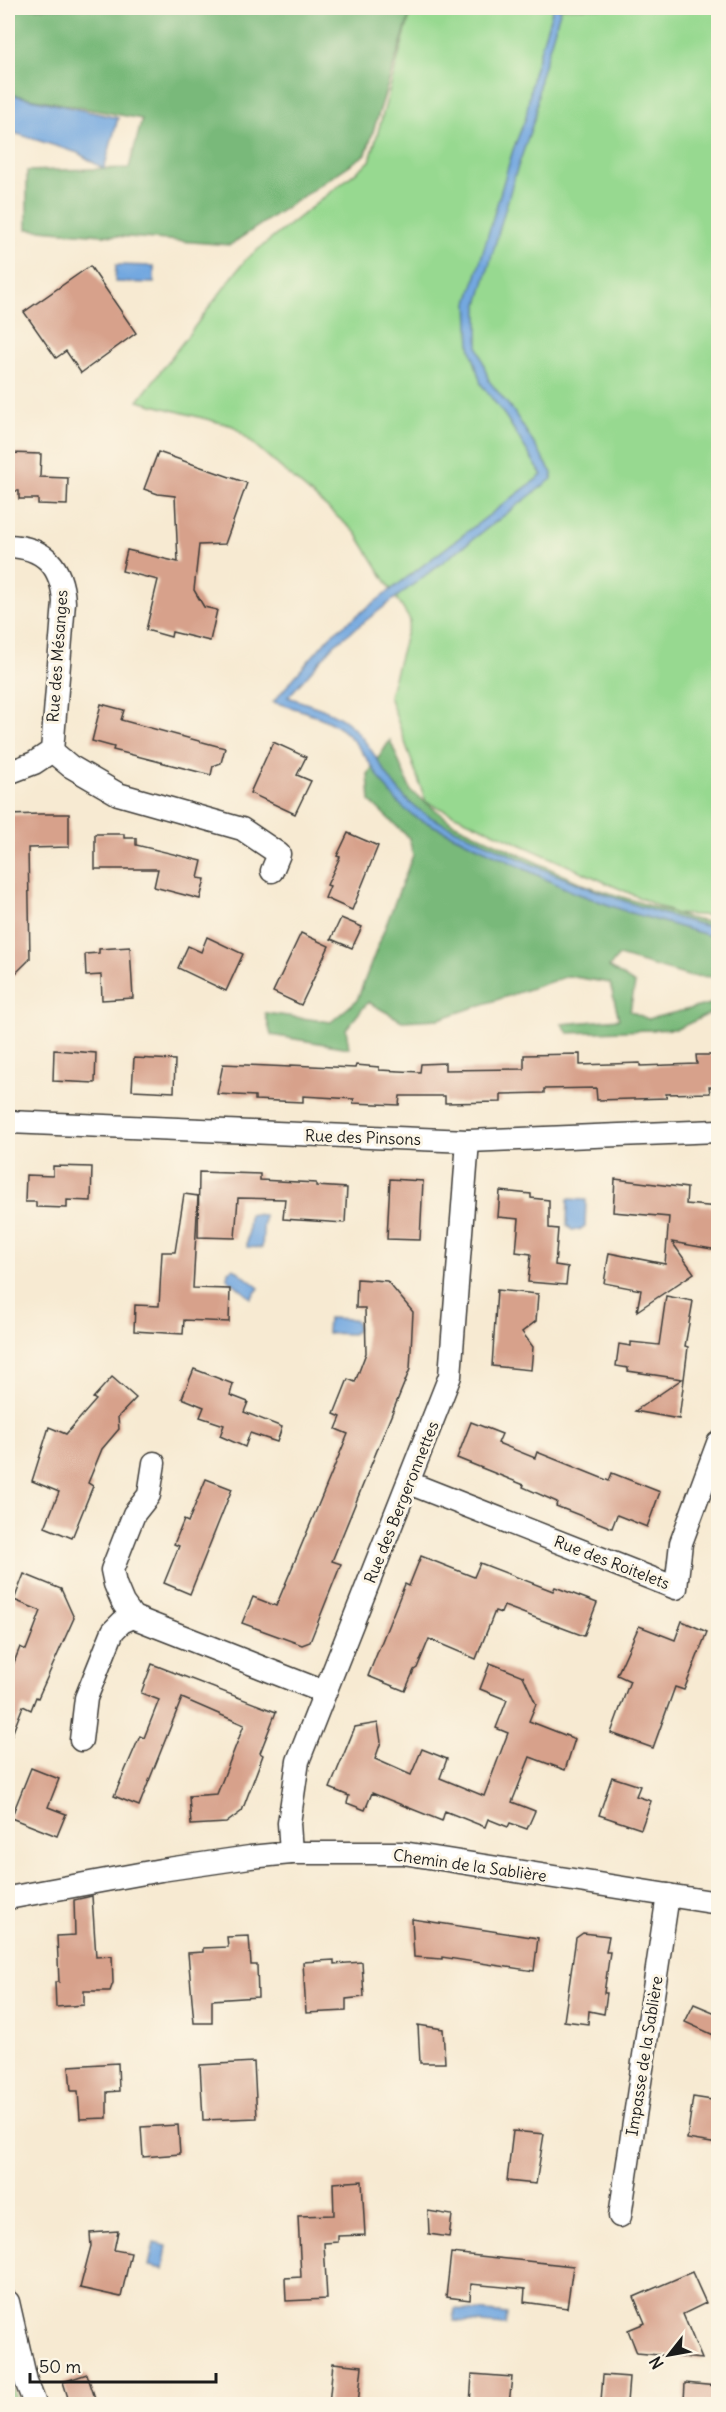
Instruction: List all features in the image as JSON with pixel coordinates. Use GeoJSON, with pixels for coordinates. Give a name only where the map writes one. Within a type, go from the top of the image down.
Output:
{"type":"FeatureCollection","features":[{"type":"Feature","properties":{"kind":"street","name":"Rue des Mésanges"},"geometry":{"type":"LineString","coordinates":[[8,546],[34,550],[46,557],[56,569],[63,585],[52,751]]}},
{"type":"Feature","properties":{"kind":"street"},"geometry":{"type":"LineString","coordinates":[[8,773],[34,763],[52,751],[70,766],[118,794],[242,830],[279,854],[272,872]]}},
{"type":"Feature","properties":{"kind":"street","name":"Rue des Pinsons"},"geometry":{"type":"LineString","coordinates":[[8,1122],[468,1141],[718,1131]]}},
{"type":"Feature","properties":{"kind":"street","name":"Rue des Bergeronnettes"},"geometry":{"type":"LineString","coordinates":[[291,1854],[289,1823],[298,1761],[450,1376],[468,1141]]}},
{"type":"Feature","properties":{"kind":"street","name":"Rue des Roitelets"},"geometry":{"type":"LineString","coordinates":[[409,1484],[676,1588],[681,1543],[718,1443]]}},
{"type":"Feature","properties":{"kind":"street"},"geometry":{"type":"LineString","coordinates":[[154,1463],[149,1494],[134,1514],[112,1570],[114,1584],[133,1617],[324,1692]]}},
{"type":"Feature","properties":{"kind":"street"},"geometry":{"type":"LineString","coordinates":[[81,1740],[86,1698],[113,1630],[133,1617]]}},
{"type":"Feature","properties":{"kind":"street","name":"Chemin de la Sablière"},"geometry":{"type":"LineString","coordinates":[[8,1898],[161,1870],[291,1854],[403,1853],[718,1903]]}},
{"type":"Feature","properties":{"kind":"street","name":"Impasse de la Sablière"},"geometry":{"type":"LineString","coordinates":[[620,2216],[668,1895]]}},
{"type":"Feature","properties":{"kind":"street"},"geometry":{"type":"LineString","coordinates":[[8,2302],[26,2380],[35,2404]]}},
{"type":"Feature","properties":{"kind":"green space"},"geometry":{"type":"Polygon","coordinates":[[[8,8],[412,8],[366,154],[230,245],[27,229],[27,171],[129,168],[142,119],[8,94],[8,8]]]}},
{"type":"Feature","properties":{"kind":"green space"},"geometry":{"type":"Polygon","coordinates":[[[412,8],[718,8],[718,916],[676,914],[426,802],[389,696],[410,620],[356,533],[233,426],[138,401],[246,259],[370,161],[412,8]]]}},
{"type":"Feature","properties":{"kind":"green space"},"geometry":{"type":"Polygon","coordinates":[[[390,740],[411,791],[453,823],[585,885],[688,918],[718,924],[718,977],[688,976],[619,956],[609,967],[635,984],[630,1011],[648,1019],[715,1003],[718,1010],[677,1029],[568,1033],[562,1024],[619,1019],[610,983],[568,976],[439,1019],[402,1021],[368,1002],[346,1029],[349,1048],[271,1035],[265,1013],[331,1022],[357,1000],[413,855],[409,838],[370,801],[368,774],[390,740]]]}},
{"type":"Feature","properties":{"kind":"green space"},"geometry":{"type":"Polygon","coordinates":[[[8,2377],[18,2404],[8,2404],[8,2377]]]}},
{"type":"Feature","properties":{"kind":"water"},"geometry":{"type":"Polygon","coordinates":[[[553,8],[561,8],[540,79],[535,117],[515,175],[478,304],[478,347],[489,381],[514,412],[552,473],[552,479],[335,644],[288,697],[328,712],[350,725],[367,744],[405,798],[432,818],[544,870],[601,893],[659,913],[718,929],[718,938],[628,912],[573,892],[417,818],[395,799],[361,751],[342,730],[318,716],[273,702],[330,636],[542,475],[506,417],[481,384],[470,346],[468,303],[513,150],[526,117],[533,74],[553,8]]]}},
{"type":"Feature","properties":{"kind":"water"},"geometry":{"type":"Polygon","coordinates":[[[9,94],[118,118],[104,169],[78,153],[8,131],[9,94]]]}},
{"type":"Feature","properties":{"kind":"water"},"geometry":{"type":"Polygon","coordinates":[[[116,265],[154,266],[154,283],[115,282],[116,265]]]}},
{"type":"Feature","properties":{"kind":"water"},"geometry":{"type":"Polygon","coordinates":[[[568,1199],[586,1200],[585,1226],[579,1230],[572,1230],[567,1225],[568,1199]]]}},
{"type":"Feature","properties":{"kind":"water"},"geometry":{"type":"Polygon","coordinates":[[[249,1214],[264,1215],[262,1248],[247,1247],[249,1214]]]}},
{"type":"Feature","properties":{"kind":"water"},"geometry":{"type":"Polygon","coordinates":[[[234,1268],[259,1288],[251,1298],[227,1278],[228,1271],[234,1268]]]}},
{"type":"Feature","properties":{"kind":"water"},"geometry":{"type":"Polygon","coordinates":[[[328,1318],[352,1319],[357,1322],[357,1331],[352,1334],[327,1333],[328,1318]]]}},
{"type":"Feature","properties":{"kind":"water"},"geometry":{"type":"Polygon","coordinates":[[[154,2243],[167,2246],[163,2269],[149,2266],[154,2243]]]}},
{"type":"Feature","properties":{"kind":"water"},"geometry":{"type":"Polygon","coordinates":[[[455,2309],[507,2314],[506,2325],[454,2321],[455,2309]]]}},
{"type":"Feature","properties":{"kind":"building"},"geometry":{"type":"Polygon","coordinates":[[[90,266],[136,333],[81,373],[66,351],[56,358],[24,312],[90,266]]]}},
{"type":"Feature","properties":{"kind":"building"},"geometry":{"type":"Polygon","coordinates":[[[158,452],[247,483],[225,544],[199,545],[194,590],[204,607],[217,610],[210,641],[172,632],[171,637],[146,630],[158,580],[122,571],[127,550],[178,562],[175,496],[144,489],[158,452]]]}},
{"type":"Feature","properties":{"kind":"building"},"geometry":{"type":"Polygon","coordinates":[[[8,453],[41,454],[40,477],[68,478],[67,505],[38,504],[38,499],[19,499],[19,491],[8,491],[8,453]]]}},
{"type":"Feature","properties":{"kind":"building"},"geometry":{"type":"Polygon","coordinates":[[[101,704],[124,710],[121,720],[225,748],[221,763],[213,766],[211,775],[113,750],[114,747],[92,741],[101,704]]]}},
{"type":"Feature","properties":{"kind":"building"},"geometry":{"type":"Polygon","coordinates":[[[273,742],[306,757],[297,775],[311,781],[295,814],[250,793],[273,742]]]}},
{"type":"Feature","properties":{"kind":"building"},"geometry":{"type":"Polygon","coordinates":[[[69,814],[69,847],[28,848],[30,959],[8,981],[8,815],[69,814]]]}},
{"type":"Feature","properties":{"kind":"building"},"geometry":{"type":"Polygon","coordinates":[[[348,833],[378,846],[352,910],[325,898],[330,886],[327,885],[340,857],[337,856],[348,833]]]}},
{"type":"Feature","properties":{"kind":"building"},"geometry":{"type":"Polygon","coordinates":[[[95,834],[124,834],[124,838],[136,838],[136,845],[202,861],[198,878],[205,879],[200,899],[154,887],[158,869],[95,869],[95,834]]]}},
{"type":"Feature","properties":{"kind":"building"},"geometry":{"type":"Polygon","coordinates":[[[341,918],[362,927],[352,948],[331,939],[341,918]]]}},
{"type":"Feature","properties":{"kind":"building"},"geometry":{"type":"Polygon","coordinates":[[[301,933],[329,946],[301,1005],[273,992],[301,933]]]}},
{"type":"Feature","properties":{"kind":"building"},"geometry":{"type":"Polygon","coordinates":[[[207,937],[243,954],[226,991],[178,968],[188,946],[201,952],[207,937]]]}},
{"type":"Feature","properties":{"kind":"building"},"geometry":{"type":"Polygon","coordinates":[[[130,947],[133,998],[102,1000],[101,975],[86,976],[85,954],[99,953],[99,949],[130,947]]]}},
{"type":"Feature","properties":{"kind":"building"},"geometry":{"type":"Polygon","coordinates":[[[54,1050],[96,1053],[95,1083],[53,1081],[54,1050]]]}},
{"type":"Feature","properties":{"kind":"building"},"geometry":{"type":"Polygon","coordinates":[[[580,1054],[580,1065],[640,1063],[640,1066],[697,1064],[696,1055],[718,1055],[718,1087],[709,1087],[710,1093],[666,1094],[667,1098],[597,1100],[596,1088],[544,1089],[544,1093],[501,1094],[501,1102],[445,1103],[445,1096],[400,1096],[399,1105],[353,1103],[354,1099],[303,1096],[303,1102],[255,1100],[255,1096],[217,1094],[223,1064],[355,1068],[356,1065],[379,1067],[379,1070],[420,1072],[421,1064],[445,1063],[445,1070],[524,1069],[524,1055],[580,1054]]]}},
{"type":"Feature","properties":{"kind":"building"},"geometry":{"type":"Polygon","coordinates":[[[134,1058],[175,1060],[174,1092],[132,1090],[134,1058]]]}},
{"type":"Feature","properties":{"kind":"building"},"geometry":{"type":"Polygon","coordinates":[[[53,1166],[92,1167],[91,1201],[67,1200],[67,1208],[36,1207],[36,1202],[25,1202],[26,1175],[53,1176],[53,1166]]]}},
{"type":"Feature","properties":{"kind":"building"},"geometry":{"type":"Polygon","coordinates":[[[199,1172],[260,1174],[260,1180],[316,1183],[316,1186],[347,1188],[345,1223],[283,1219],[285,1199],[238,1198],[235,1238],[198,1237],[199,1172]]]}},
{"type":"Feature","properties":{"kind":"building"},"geometry":{"type":"Polygon","coordinates":[[[390,1179],[423,1181],[420,1240],[387,1239],[390,1179]]]}},
{"type":"Feature","properties":{"kind":"building"},"geometry":{"type":"Polygon","coordinates":[[[615,1179],[687,1188],[686,1204],[718,1207],[718,1250],[672,1242],[694,1273],[637,1311],[641,1290],[604,1283],[609,1253],[665,1264],[669,1217],[613,1212],[615,1179]]]}},
{"type":"Feature","properties":{"kind":"building"},"geometry":{"type":"Polygon","coordinates":[[[500,1191],[531,1194],[531,1198],[549,1200],[549,1228],[558,1229],[555,1265],[568,1267],[566,1285],[528,1282],[531,1254],[516,1252],[519,1219],[498,1217],[500,1191]]]}},
{"type":"Feature","properties":{"kind":"building"},"geometry":{"type":"Polygon","coordinates":[[[184,1194],[198,1196],[193,1288],[230,1289],[229,1322],[184,1320],[183,1334],[134,1331],[135,1305],[159,1306],[162,1252],[175,1252],[184,1194]]]}},
{"type":"Feature","properties":{"kind":"building"},"geometry":{"type":"Polygon","coordinates":[[[357,1279],[387,1281],[413,1312],[410,1369],[332,1561],[341,1564],[310,1642],[302,1645],[242,1623],[253,1597],[276,1606],[348,1434],[336,1429],[341,1417],[334,1414],[348,1379],[355,1382],[366,1353],[365,1308],[356,1308],[357,1279]]]}},
{"type":"Feature","properties":{"kind":"building"},"geometry":{"type":"Polygon","coordinates":[[[497,1290],[538,1294],[536,1321],[522,1332],[533,1347],[531,1370],[492,1366],[497,1290]]]}},
{"type":"Feature","properties":{"kind":"building"},"geometry":{"type":"Polygon","coordinates":[[[666,1296],[693,1301],[685,1346],[688,1347],[679,1419],[635,1411],[682,1379],[628,1371],[628,1368],[616,1366],[619,1344],[631,1346],[631,1342],[659,1345],[666,1296]]]}},
{"type":"Feature","properties":{"kind":"building"},"geometry":{"type":"Polygon","coordinates":[[[194,1369],[233,1384],[230,1395],[248,1402],[244,1412],[282,1427],[277,1442],[250,1433],[245,1447],[220,1436],[224,1425],[200,1417],[204,1407],[182,1398],[194,1369]]]}},
{"type":"Feature","properties":{"kind":"building"},"geometry":{"type":"Polygon","coordinates":[[[112,1377],[136,1398],[118,1417],[119,1429],[102,1449],[88,1483],[93,1486],[72,1538],[45,1527],[59,1492],[32,1481],[49,1427],[66,1434],[96,1400],[93,1398],[112,1377]]]}},
{"type":"Feature","properties":{"kind":"building"},"geometry":{"type":"Polygon","coordinates":[[[471,1422],[502,1434],[498,1443],[535,1458],[537,1452],[609,1481],[612,1473],[660,1492],[647,1527],[617,1515],[612,1528],[556,1506],[557,1502],[523,1487],[524,1485],[457,1458],[471,1422]]]}},
{"type":"Feature","properties":{"kind":"building"},"geometry":{"type":"Polygon","coordinates":[[[206,1479],[232,1489],[190,1594],[164,1583],[179,1546],[174,1544],[184,1520],[188,1522],[206,1479]]]}},
{"type":"Feature","properties":{"kind":"building"},"geometry":{"type":"Polygon","coordinates":[[[421,1556],[474,1577],[480,1563],[553,1591],[555,1587],[597,1603],[584,1636],[504,1606],[501,1613],[495,1611],[476,1659],[429,1639],[405,1691],[368,1676],[405,1584],[409,1586],[421,1556]]]}},
{"type":"Feature","properties":{"kind":"building"},"geometry":{"type":"Polygon","coordinates":[[[24,1574],[61,1589],[74,1618],[38,1698],[36,1697],[31,1710],[23,1706],[8,1742],[8,1678],[20,1647],[26,1650],[41,1611],[14,1600],[24,1574]]]}},
{"type":"Feature","properties":{"kind":"building"},"geometry":{"type":"Polygon","coordinates":[[[682,1621],[707,1632],[684,1690],[675,1687],[653,1748],[611,1733],[630,1681],[617,1675],[639,1626],[675,1640],[682,1621]]]}},
{"type":"Feature","properties":{"kind":"building"},"geometry":{"type":"Polygon","coordinates":[[[490,1663],[523,1676],[536,1704],[529,1721],[575,1739],[565,1770],[530,1757],[512,1802],[535,1811],[527,1829],[510,1823],[508,1827],[488,1819],[485,1827],[445,1811],[442,1821],[372,1793],[365,1810],[347,1803],[349,1796],[330,1788],[355,1727],[378,1723],[381,1742],[375,1759],[411,1775],[422,1749],[447,1759],[440,1778],[484,1796],[508,1733],[496,1728],[507,1700],[480,1689],[490,1663]]]}},
{"type":"Feature","properties":{"kind":"building"},"geometry":{"type":"Polygon","coordinates":[[[152,1664],[276,1712],[260,1753],[263,1755],[242,1811],[226,1823],[191,1825],[189,1796],[217,1794],[244,1725],[182,1698],[139,1806],[114,1796],[140,1736],[144,1738],[159,1700],[141,1693],[152,1664]]]}},
{"type":"Feature","properties":{"kind":"building"},"geometry":{"type":"Polygon","coordinates":[[[31,1768],[59,1779],[48,1807],[66,1814],[57,1836],[11,1818],[31,1768]]]}},
{"type":"Feature","properties":{"kind":"building"},"geometry":{"type":"Polygon","coordinates":[[[612,1777],[640,1786],[636,1796],[651,1801],[641,1829],[599,1815],[612,1777]]]}},
{"type":"Feature","properties":{"kind":"building"},"geometry":{"type":"Polygon","coordinates":[[[92,1896],[96,1957],[112,1956],[113,1983],[110,1991],[84,1991],[84,2005],[56,2007],[55,1982],[59,1982],[57,1936],[75,1935],[74,1900],[92,1896]]]}},
{"type":"Feature","properties":{"kind":"building"},"geometry":{"type":"Polygon","coordinates":[[[412,1919],[538,1938],[534,1971],[442,1957],[442,1959],[414,1957],[412,1919]]]}},
{"type":"Feature","properties":{"kind":"building"},"geometry":{"type":"Polygon","coordinates":[[[583,1933],[609,1936],[606,1952],[610,1952],[604,1993],[607,1993],[604,2014],[589,2011],[588,2024],[564,2021],[576,1938],[583,1933]]]}},
{"type":"Feature","properties":{"kind":"building"},"geometry":{"type":"Polygon","coordinates":[[[249,1936],[251,1965],[257,1965],[258,1997],[212,2000],[212,2023],[194,2023],[188,1953],[203,1952],[203,1948],[228,1947],[227,1937],[249,1936]]]}},
{"type":"Feature","properties":{"kind":"building"},"geometry":{"type":"Polygon","coordinates":[[[334,1960],[334,1964],[362,1962],[364,1997],[346,1999],[346,2011],[306,2013],[303,1962],[334,1960]]]}},
{"type":"Feature","properties":{"kind":"building"},"geometry":{"type":"Polygon","coordinates":[[[694,2004],[718,2014],[718,2037],[685,2022],[694,2004]]]}},
{"type":"Feature","properties":{"kind":"building"},"geometry":{"type":"Polygon","coordinates":[[[418,2025],[443,2029],[445,2063],[420,2063],[418,2025]]]}},
{"type":"Feature","properties":{"kind":"building"},"geometry":{"type":"Polygon","coordinates":[[[254,2062],[257,2118],[203,2120],[200,2065],[254,2062]]]}},
{"type":"Feature","properties":{"kind":"building"},"geometry":{"type":"Polygon","coordinates":[[[118,2063],[119,2091],[107,2092],[107,2118],[80,2119],[78,2091],[71,2091],[69,2066],[118,2063]]]}},
{"type":"Feature","properties":{"kind":"building"},"geometry":{"type":"Polygon","coordinates":[[[693,2097],[718,2101],[718,2144],[687,2139],[693,2097]]]}},
{"type":"Feature","properties":{"kind":"building"},"geometry":{"type":"Polygon","coordinates":[[[178,2125],[180,2154],[143,2157],[141,2127],[178,2125]]]}},
{"type":"Feature","properties":{"kind":"building"},"geometry":{"type":"Polygon","coordinates":[[[513,2131],[544,2134],[536,2184],[507,2181],[513,2131]]]}},
{"type":"Feature","properties":{"kind":"building"},"geometry":{"type":"Polygon","coordinates":[[[362,2181],[365,2235],[338,2236],[338,2242],[324,2243],[327,2299],[286,2301],[285,2278],[301,2277],[298,2216],[334,2215],[333,2183],[362,2181]]]}},
{"type":"Feature","properties":{"kind":"building"},"geometry":{"type":"Polygon","coordinates":[[[428,2211],[452,2215],[449,2237],[429,2234],[428,2211]]]}},
{"type":"Feature","properties":{"kind":"building"},"geometry":{"type":"Polygon","coordinates":[[[118,2231],[114,2250],[131,2253],[121,2297],[80,2288],[91,2246],[90,2233],[118,2231]]]}},
{"type":"Feature","properties":{"kind":"building"},"geometry":{"type":"Polygon","coordinates":[[[451,2253],[573,2266],[567,2308],[524,2302],[525,2289],[471,2284],[470,2300],[446,2297],[451,2253]]]}},
{"type":"Feature","properties":{"kind":"building"},"geometry":{"type":"Polygon","coordinates":[[[692,2272],[706,2303],[683,2314],[702,2359],[637,2353],[628,2330],[645,2323],[634,2297],[692,2272]]]}},
{"type":"Feature","properties":{"kind":"building"},"geometry":{"type":"Polygon","coordinates":[[[333,2363],[362,2366],[358,2404],[329,2404],[333,2363]]]}},
{"type":"Feature","properties":{"kind":"building"},"geometry":{"type":"Polygon","coordinates":[[[87,2374],[97,2404],[70,2404],[63,2382],[87,2374]]]}},
{"type":"Feature","properties":{"kind":"building"},"geometry":{"type":"Polygon","coordinates":[[[472,2374],[512,2377],[509,2404],[470,2404],[472,2374]]]}},
{"type":"Feature","properties":{"kind":"building"},"geometry":{"type":"Polygon","coordinates":[[[603,2375],[629,2377],[627,2403],[601,2401],[603,2375]]]}},
{"type":"Feature","properties":{"kind":"building"},"geometry":{"type":"Polygon","coordinates":[[[685,2383],[717,2386],[716,2404],[684,2401],[685,2383]]]}}]}
